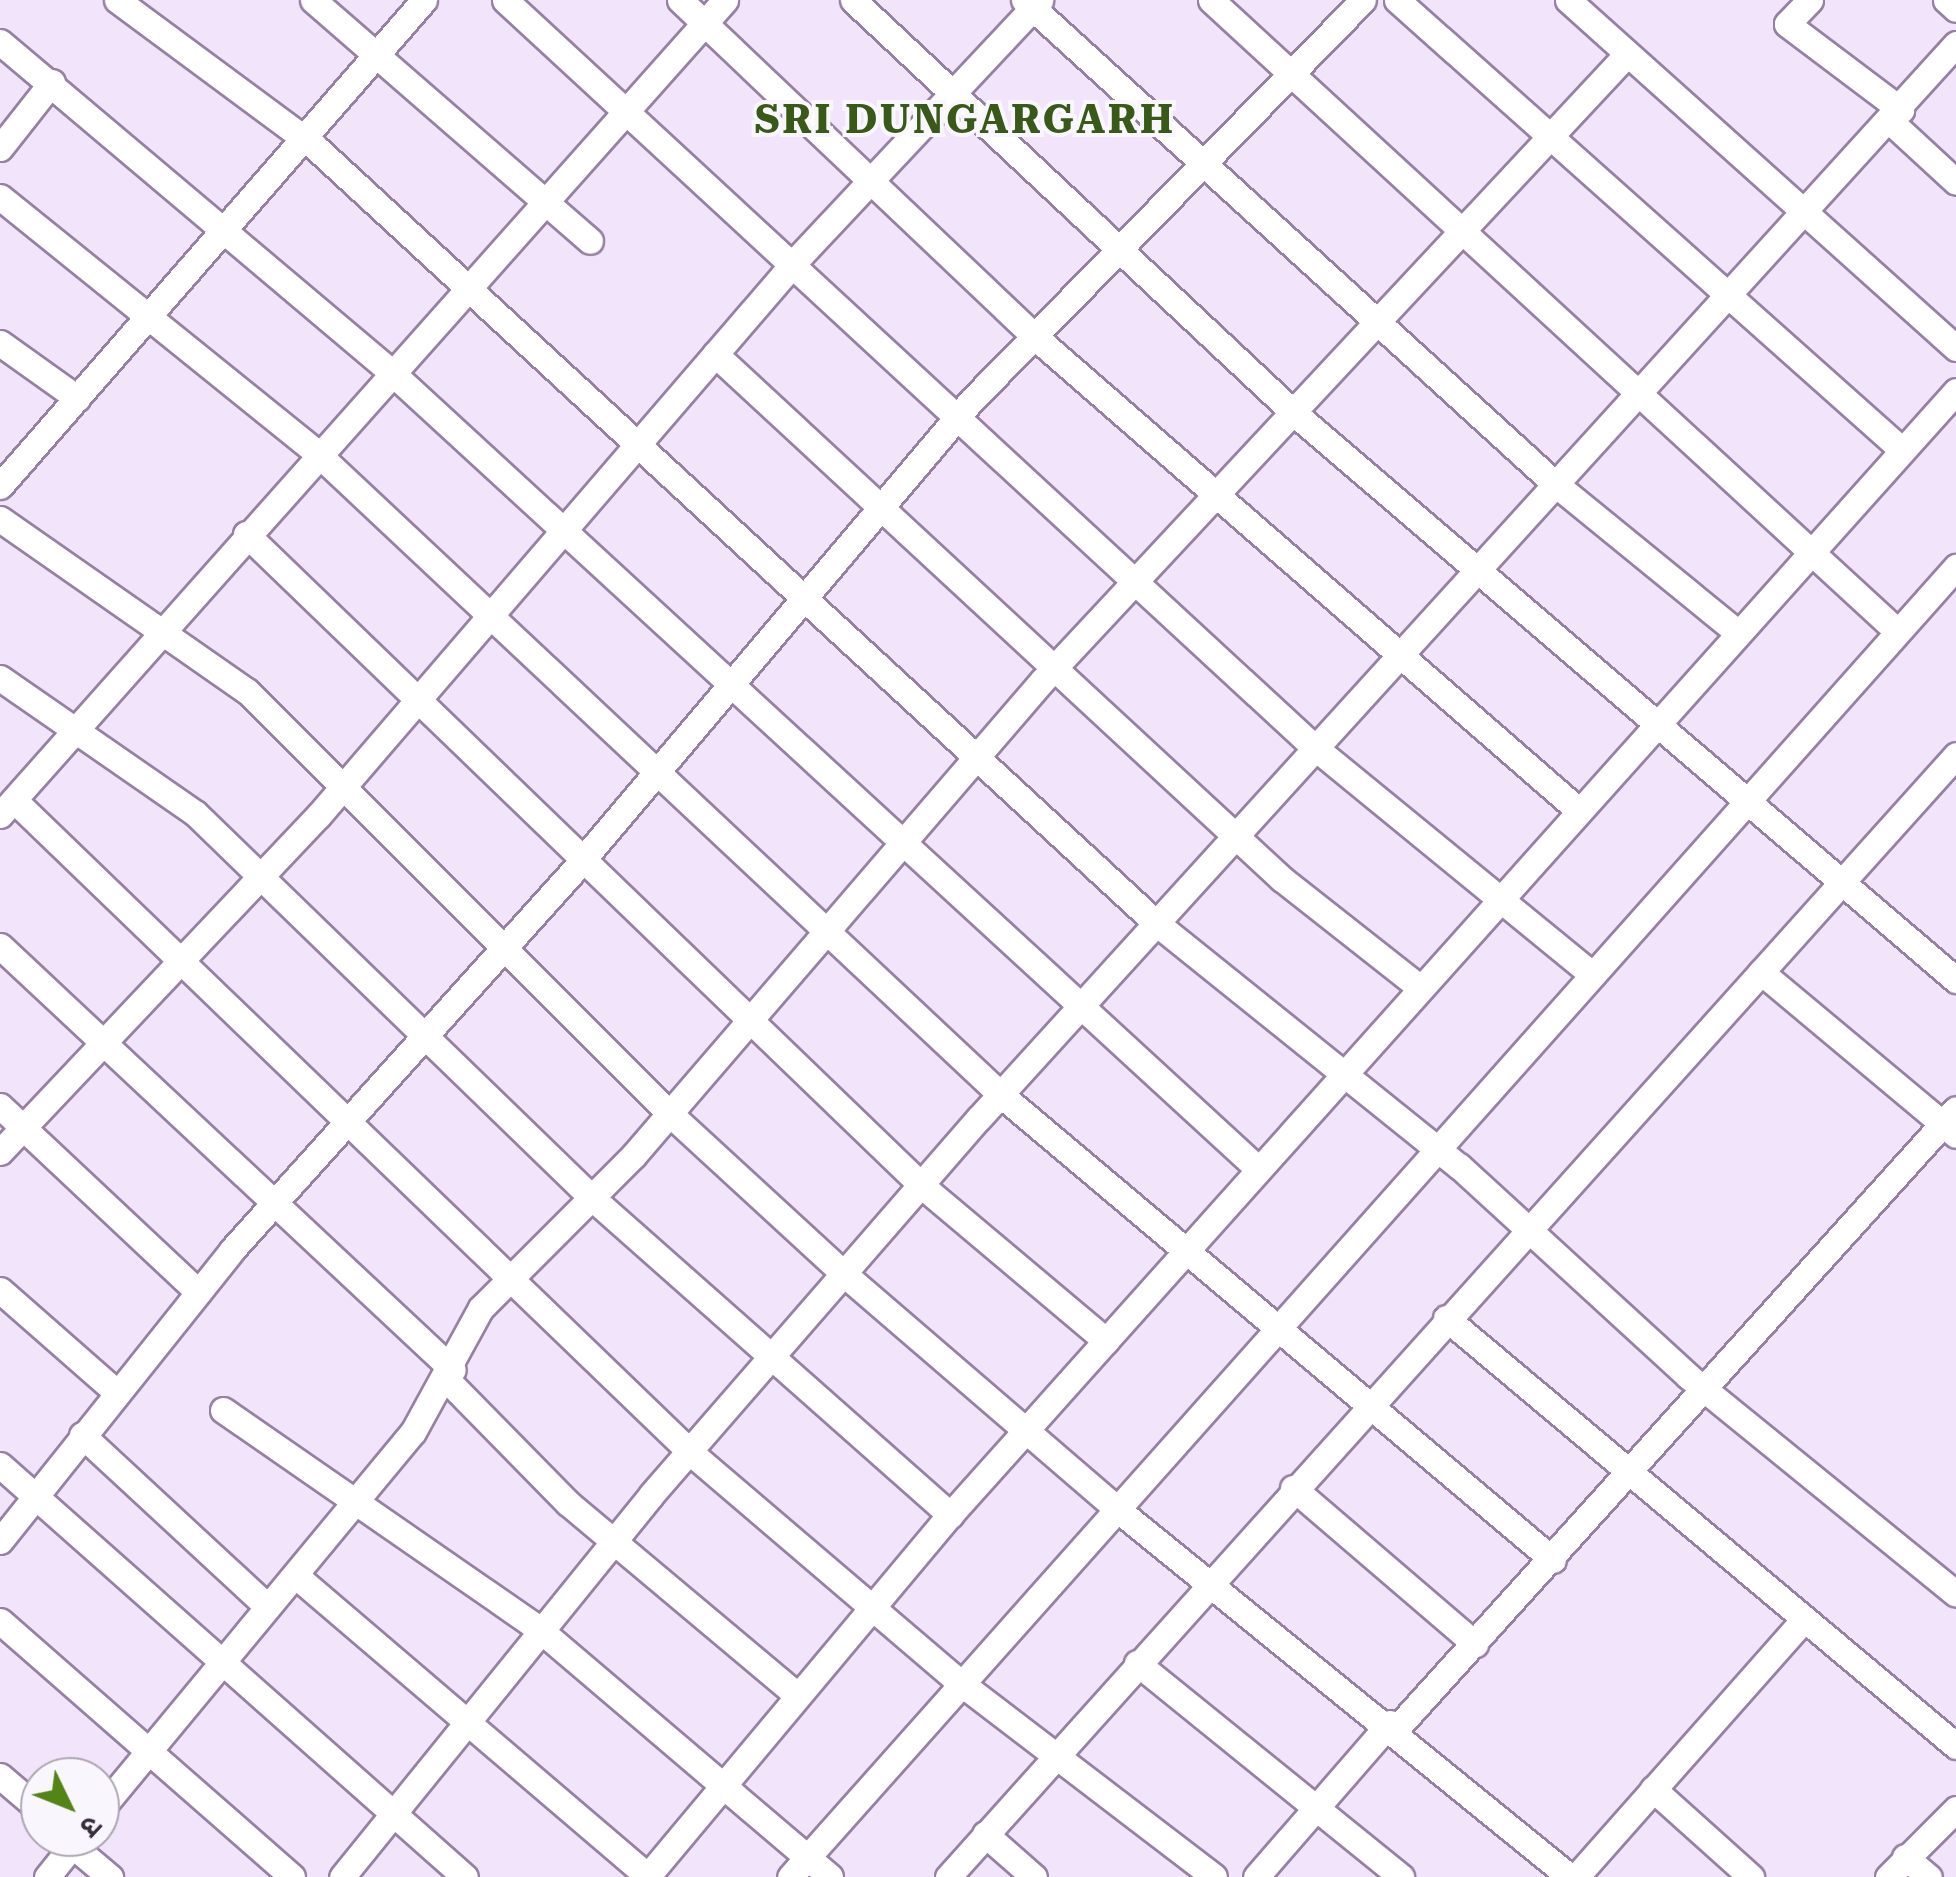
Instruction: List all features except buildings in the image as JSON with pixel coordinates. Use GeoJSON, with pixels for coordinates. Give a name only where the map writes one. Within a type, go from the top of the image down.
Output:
{"type":"FeatureCollection","features":[{"type":"Feature","properties":{"kind":"street"},"geometry":{"type":"LineString","coordinates":[[117,0],[302,136],[638,442],[974,760],[1155,922],[1338,1076],[1529,1228],[1706,1390],[1956,1594]]}},
{"type":"Feature","properties":{"kind":"street"},"geometry":{"type":"LineString","coordinates":[[313,0],[379,50],[590,242]]}},
{"type":"Feature","properties":{"kind":"street"},"geometry":{"type":"LineString","coordinates":[[0,486],[147,310],[424,0]]}},
{"type":"Feature","properties":{"kind":"street"},"geometry":{"type":"LineString","coordinates":[[505,0],[628,110],[955,420],[1313,746],[1500,895],[1589,972]]}},
{"type":"Feature","properties":{"kind":"street"},"geometry":{"type":"LineString","coordinates":[[680,0],[1034,336],[1392,657],[1578,809]]}},
{"type":"Feature","properties":{"kind":"street"},"geometry":{"type":"LineString","coordinates":[[725,0],[389,370],[160,628],[7,808],[184,959],[515,1274],[690,1452],[962,1684],[1214,1877]]}},
{"type":"Feature","properties":{"kind":"street"},"geometry":{"type":"LineString","coordinates":[[853,0],[1294,412],[1839,886],[1956,980]]}},
{"type":"Feature","properties":{"kind":"street"},"geometry":{"type":"LineString","coordinates":[[1211,0],[1897,631]]}},
{"type":"Feature","properties":{"kind":"street"},"geometry":{"type":"LineString","coordinates":[[0,1541],[115,1391],[272,1205],[581,861],[649,772],[730,686],[955,420],[1363,0]]}},
{"type":"Feature","properties":{"kind":"street"},"geometry":{"type":"LineString","coordinates":[[1397,0],[1550,142],[1901,449]]}},
{"type":"Feature","properties":{"kind":"street"},"geometry":{"type":"LineString","coordinates":[[1568,0],[1956,348]]}},
{"type":"Feature","properties":{"kind":"street"},"geometry":{"type":"LineString","coordinates":[[1810,0],[1787,24],[1896,116],[1956,182]]}},
{"type":"Feature","properties":{"kind":"street"},"geometry":{"type":"LineString","coordinates":[[1946,0],[1956,8]]}},
{"type":"Feature","properties":{"kind":"street"},"geometry":{"type":"LineString","coordinates":[[0,1152],[343,786],[792,265],[955,92],[1032,3],[1553,482],[1736,631]]}},
{"type":"Feature","properties":{"kind":"street"},"geometry":{"type":"LineString","coordinates":[[0,42],[223,225],[389,370],[900,847],[1256,1168]]}},
{"type":"Feature","properties":{"kind":"street"},"geometry":{"type":"LineString","coordinates":[[342,1877],[539,1629],[1000,1094],[1392,657],[1896,116],[1956,44]]}},
{"type":"Feature","properties":{"kind":"street"},"geometry":{"type":"LineString","coordinates":[[120,1786],[358,1500],[450,1375],[481,1308],[669,1113],[1052,670],[1550,142],[1627,54]]}},
{"type":"Feature","properties":{"kind":"street"},"geometry":{"type":"LineString","coordinates":[[0,148],[52,82]]}},
{"type":"Feature","properties":{"kind":"street"},"geometry":{"type":"LineString","coordinates":[[0,197],[147,310],[317,453],[494,611],[649,772],[1000,1094],[1553,1560]]}},
{"type":"Feature","properties":{"kind":"street"},"geometry":{"type":"LineString","coordinates":[[0,342],[77,398]]}},
{"type":"Feature","properties":{"kind":"street"},"geometry":{"type":"LineString","coordinates":[[715,354],[879,511],[1234,834],[1418,986]]}},
{"type":"Feature","properties":{"kind":"street"},"geometry":{"type":"LineString","coordinates":[[295,1575],[464,1724],[647,1876],[950,1515],[1809,548],[1956,390]]}},
{"type":"Feature","properties":{"kind":"street"},"geometry":{"type":"LineString","coordinates":[[0,519],[246,692],[669,1113],[844,1274],[1117,1509],[1393,1726],[1573,1877],[1804,1619]]}},
{"type":"Feature","properties":{"kind":"street"},"geometry":{"type":"LineString","coordinates":[[246,534],[421,696],[581,861],[921,1184],[1106,1340]]}},
{"type":"Feature","properties":{"kind":"street"},"geometry":{"type":"LineString","coordinates":[[798,1868],[1741,800],[1956,567]]}},
{"type":"Feature","properties":{"kind":"street"},"geometry":{"type":"LineString","coordinates":[[0,678],[196,813],[263,874],[591,1198],[950,1515]]}},
{"type":"Feature","properties":{"kind":"street"},"geometry":{"type":"LineString","coordinates":[[948,1877],[1370,1402],[1956,755]]}},
{"type":"Feature","properties":{"kind":"street"},"geometry":{"type":"LineString","coordinates":[[0,946],[450,1375],[615,1539],[796,1694]]}},
{"type":"Feature","properties":{"kind":"street"},"geometry":{"type":"LineString","coordinates":[[1256,1877],[1314,1810],[1553,1560],[1952,1123],[1761,972]]}},
{"type":"Feature","properties":{"kind":"street"},"geometry":{"type":"LineString","coordinates":[[0,1106],[198,1292]]}},
{"type":"Feature","properties":{"kind":"street"},"geometry":{"type":"LineString","coordinates":[[0,1290],[115,1391]]}},
{"type":"Feature","properties":{"kind":"street"},"geometry":{"type":"LineString","coordinates":[[1446,1318],[1628,1477],[1956,1746]]}},
{"type":"Feature","properties":{"kind":"street"},"geometry":{"type":"LineString","coordinates":[[223,1410],[539,1629],[720,1788],[798,1868],[830,1877]]}},
{"type":"Feature","properties":{"kind":"street"},"geometry":{"type":"LineString","coordinates":[[82,1435],[268,1608]]}},
{"type":"Feature","properties":{"kind":"street"},"geometry":{"type":"LineString","coordinates":[[0,1465],[226,1659],[465,1877]]}},
{"type":"Feature","properties":{"kind":"street"},"geometry":{"type":"LineString","coordinates":[[1294,1488],[1475,1644]]}},
{"type":"Feature","properties":{"kind":"street"},"geometry":{"type":"LineString","coordinates":[[0,1621],[292,1877]]}},
{"type":"Feature","properties":{"kind":"street"},"geometry":{"type":"LineString","coordinates":[[1137,1663],[1400,1877]]}},
{"type":"Feature","properties":{"kind":"street"},"geometry":{"type":"LineString","coordinates":[[0,1776],[20,1793]]}},
{"type":"Feature","properties":{"kind":"street"},"geometry":{"type":"LineString","coordinates":[[1653,1789],[1751,1877]]}},
{"type":"Feature","properties":{"kind":"street"},"geometry":{"type":"LineString","coordinates":[[1888,1877],[1956,1809]]}},
{"type":"Feature","properties":{"kind":"street"},"geometry":{"type":"LineString","coordinates":[[985,1834],[1034,1877]]}},
{"type":"Feature","properties":{"kind":"street"},"geometry":{"type":"LineString","coordinates":[[91,1857],[110,1877]]}},
{"type":"Feature","properties":{"kind":"street"},"geometry":{"type":"LineString","coordinates":[[1906,1858],[1929,1877]]}},
{"type":"Feature","properties":{"kind":"district","name":"SRI DUNGARGARH"},"geometry":{"type":"Point","coordinates":[965,120]}}]}
